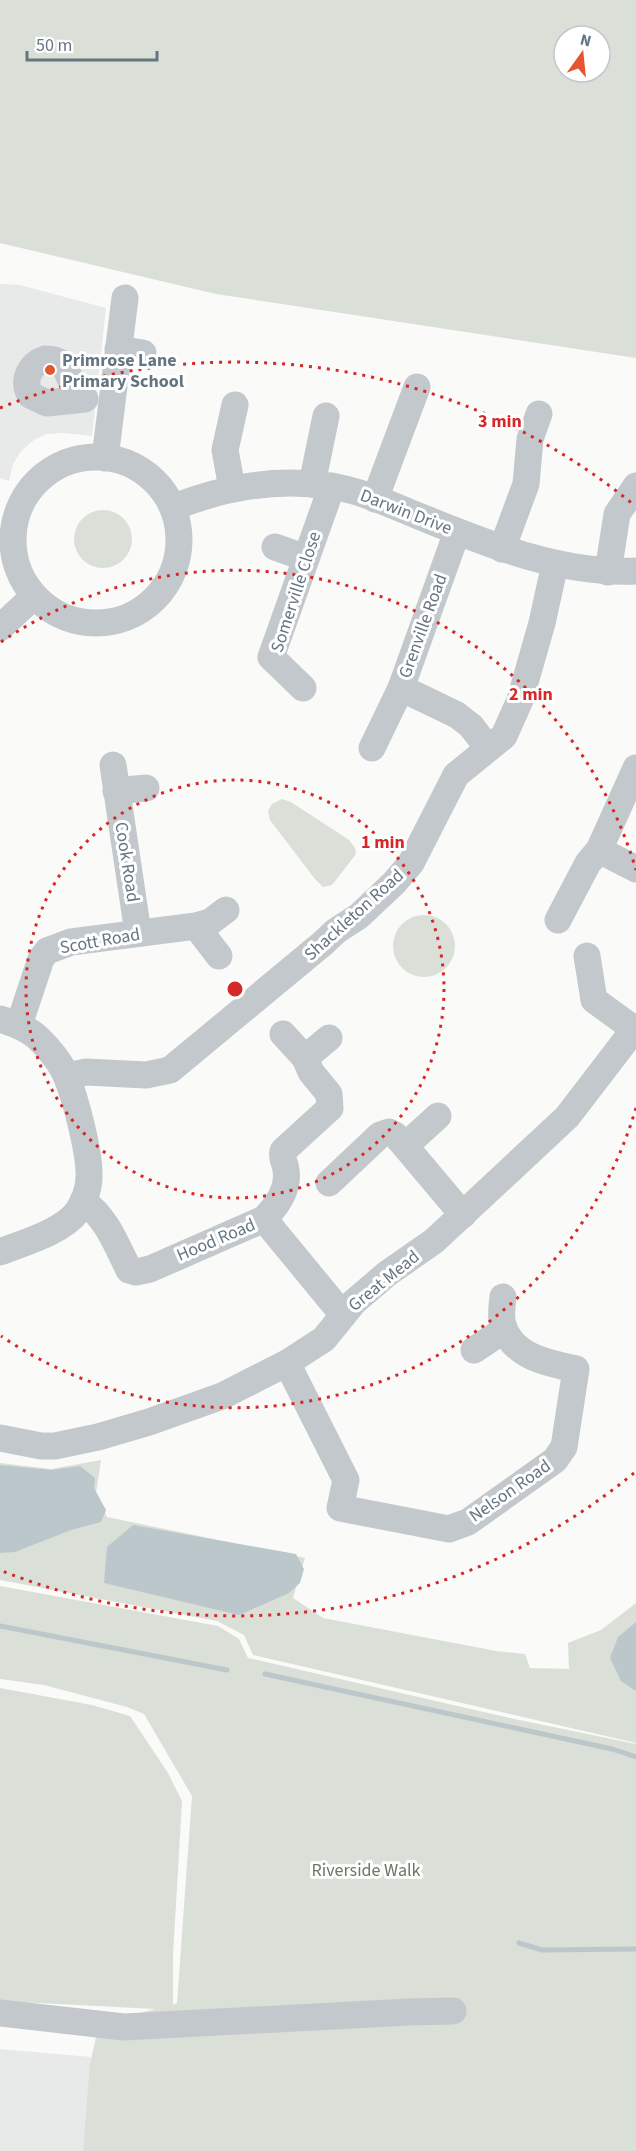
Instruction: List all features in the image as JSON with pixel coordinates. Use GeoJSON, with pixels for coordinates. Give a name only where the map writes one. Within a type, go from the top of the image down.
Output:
{"type":"FeatureCollection","features":[{"type":"Feature","properties":{"kind":"street"},"geometry":{"type":"LineString","coordinates":[[105,458],[112,403],[131,351],[125,298]]}},
{"type":"Feature","properties":{"kind":"street"},"geometry":{"type":"LineString","coordinates":[[375,499],[417,387]]}},
{"type":"Feature","properties":{"kind":"street"},"geometry":{"type":"LineString","coordinates":[[85,399],[112,403]]}},
{"type":"Feature","properties":{"kind":"street"},"geometry":{"type":"LineString","coordinates":[[232,488],[225,450],[236,405]]}},
{"type":"Feature","properties":{"kind":"street"},"geometry":{"type":"LineString","coordinates":[[502,549],[526,484],[530,439],[539,414]]}},
{"type":"Feature","properties":{"kind":"street","name":"Somerville Close"},"geometry":{"type":"LineString","coordinates":[[303,688],[271,657],[306,558],[322,485],[326,416]]}},
{"type":"Feature","properties":{"kind":"street"},"geometry":{"type":"LineString","coordinates":[[105,458],[123,462],[143,472],[162,489],[174,507],[179,532],[178,557],[170,579],[159,597],[127,617],[114,621],[72,619],[33,597],[20,581],[6,531],[28,492],[58,467],[75,461],[105,458]]}},
{"type":"Feature","properties":{"kind":"street","name":"Darwin Drive"},"geometry":{"type":"LineString","coordinates":[[174,507],[232,488],[279,482],[322,485],[375,499],[502,549],[555,564],[608,572],[636,571]]}},
{"type":"Feature","properties":{"kind":"street"},"geometry":{"type":"LineString","coordinates":[[608,572],[617,514],[636,486]]}},
{"type":"Feature","properties":{"kind":"street","name":"Grenville Road"},"geometry":{"type":"LineString","coordinates":[[457,532],[401,688],[457,715],[471,726],[488,748]]}},
{"type":"Feature","properties":{"kind":"street"},"geometry":{"type":"LineString","coordinates":[[275,547],[306,558]]}},
{"type":"Feature","properties":{"kind":"street","name":"Shackleton Road"},"geometry":{"type":"LineString","coordinates":[[67,1076],[86,1072],[146,1075],[170,1070],[336,931],[359,915],[394,883],[411,863],[456,775],[504,736],[520,700],[542,623],[555,564]]}},
{"type":"Feature","properties":{"kind":"street"},"geometry":{"type":"LineString","coordinates":[[0,628],[33,597]]}},
{"type":"Feature","properties":{"kind":"street"},"geometry":{"type":"LineString","coordinates":[[372,748],[401,688]]}},
{"type":"Feature","properties":{"kind":"street","name":"Cook Road"},"geometry":{"type":"LineString","coordinates":[[112,765],[138,933]]}},
{"type":"Feature","properties":{"kind":"street"},"geometry":{"type":"LineString","coordinates":[[558,920],[588,862],[599,850],[636,768]]}},
{"type":"Feature","properties":{"kind":"street"},"geometry":{"type":"LineString","coordinates":[[116,791],[146,788]]}},
{"type":"Feature","properties":{"kind":"street"},"geometry":{"type":"LineString","coordinates":[[599,850],[636,869]]}},
{"type":"Feature","properties":{"kind":"street","name":"Scott Road"},"geometry":{"type":"LineString","coordinates":[[9,1022],[41,959],[48,951],[71,942],[196,926],[210,922],[226,910]]}},
{"type":"Feature","properties":{"kind":"street"},"geometry":{"type":"LineString","coordinates":[[196,926],[219,956]]}},
{"type":"Feature","properties":{"kind":"street"},"geometry":{"type":"LineString","coordinates":[[587,956],[594,1000],[635,1028]]}},
{"type":"Feature","properties":{"kind":"street"},"geometry":{"type":"LineString","coordinates":[[0,1252],[64,1224],[76,1213],[83,1201],[89,1178],[86,1147],[67,1076],[36,1036],[9,1022]]}},
{"type":"Feature","properties":{"kind":"street","name":"Great Mead"},"geometry":{"type":"LineString","coordinates":[[0,1438],[41,1446],[55,1446],[98,1437],[222,1396],[287,1363],[324,1339],[354,1302],[388,1273],[434,1241],[567,1117],[635,1028]]}},
{"type":"Feature","properties":{"kind":"street"},"geometry":{"type":"LineString","coordinates":[[264,1219],[278,1204],[285,1186],[286,1169],[281,1159],[283,1151],[330,1108],[329,1094],[311,1072],[305,1058],[283,1034]]}},
{"type":"Feature","properties":{"kind":"street"},"geometry":{"type":"LineString","coordinates":[[305,1058],[329,1038]]}},
{"type":"Feature","properties":{"kind":"street"},"geometry":{"type":"LineString","coordinates":[[405,1146],[438,1116]]}},
{"type":"Feature","properties":{"kind":"street"},"geometry":{"type":"LineString","coordinates":[[329,1183],[384,1133],[389,1132],[405,1146],[463,1215]]}},
{"type":"Feature","properties":{"kind":"street","name":"Hood Road"},"geometry":{"type":"LineString","coordinates":[[83,1201],[95,1209],[105,1221],[129,1269],[136,1272],[150,1269],[264,1219],[343,1315]]}},
{"type":"Feature","properties":{"kind":"street"},"geometry":{"type":"LineString","coordinates":[[474,1350],[504,1330],[501,1319],[503,1298]]}},
{"type":"Feature","properties":{"kind":"street","name":"Nelson Road"},"geometry":{"type":"LineString","coordinates":[[287,1363],[346,1480],[340,1508],[448,1529],[468,1522],[555,1460],[564,1447],[576,1369],[540,1362],[510,1340],[504,1330]]}},
{"type":"Feature","properties":{"kind":"street"},"geometry":{"type":"LineString","coordinates":[[0,2013],[124,2027],[408,2001],[453,2011]]}},
{"type":"Feature","properties":{"kind":"shaded area","name":"Primrose Lane Primary School"},"geometry":{"type":"Polygon","coordinates":[[[0,284],[20,285],[106,308],[92,436],[46,434],[34,440],[21,451],[13,464],[9,481],[0,478],[0,284]]]}},
{"type":"Feature","properties":{"kind":"shaded area"},"geometry":{"type":"Polygon","coordinates":[[[0,1465],[52,1470],[80,1466],[95,1478],[94,1488],[106,1510],[101,1522],[71,1530],[15,1552],[0,1553],[0,1465]]]}},
{"type":"Feature","properties":{"kind":"shaded area"},"geometry":{"type":"Polygon","coordinates":[[[133,1525],[296,1554],[304,1569],[300,1583],[289,1593],[239,1615],[104,1583],[107,1547],[133,1525]]]}},
{"type":"Feature","properties":{"kind":"shaded area"},"geometry":{"type":"Polygon","coordinates":[[[636,1622],[636,1691],[621,1681],[610,1658],[618,1637],[636,1622]]]}},
{"type":"Feature","properties":{"kind":"shaded area"},"geometry":{"type":"Polygon","coordinates":[[[0,2049],[91,2057],[85,2151],[0,2151],[0,2049]]]}},
{"type":"Feature","properties":{"kind":"green space"},"geometry":{"type":"Polygon","coordinates":[[[0,0],[636,0],[636,358],[216,294],[0,243],[0,0]]]}},
{"type":"Feature","properties":{"kind":"green space"},"geometry":{"type":"Polygon","coordinates":[[[97,510],[109,510],[124,518],[132,533],[132,545],[124,560],[109,568],[97,568],[82,560],[74,545],[74,533],[82,518],[97,510]]]}},
{"type":"Feature","properties":{"kind":"green space"},"geometry":{"type":"Polygon","coordinates":[[[282,799],[291,802],[349,840],[355,848],[356,854],[332,885],[323,887],[315,879],[270,820],[268,811],[272,804],[282,799]]]}},
{"type":"Feature","properties":{"kind":"green space"},"geometry":{"type":"Polygon","coordinates":[[[424,915],[436,917],[446,924],[453,934],[455,946],[453,958],[446,968],[436,975],[424,977],[412,975],[402,968],[395,958],[393,946],[395,934],[402,924],[412,917],[424,915]]]}},
{"type":"Feature","properties":{"kind":"green space"},"geometry":{"type":"Polygon","coordinates":[[[101,1460],[96,1493],[107,1517],[305,1558],[293,1598],[323,1618],[496,1651],[525,1654],[530,1668],[569,1669],[568,1643],[601,1630],[636,1603],[636,1743],[253,1655],[244,1635],[217,1621],[0,1580],[0,1463],[51,1469],[101,1460]]]}},
{"type":"Feature","properties":{"kind":"green space","name":"Riverside Walk"},"geometry":{"type":"Polygon","coordinates":[[[0,1586],[218,1626],[239,1639],[248,1658],[510,1718],[636,1744],[636,2151],[83,2151],[90,2064],[99,2024],[155,2009],[0,2001],[0,1688],[92,1705],[130,1716],[168,1773],[182,1801],[173,1955],[173,2005],[177,2003],[192,1796],[144,1714],[127,1707],[44,1685],[0,1679],[0,1586]]]}},
{"type":"Feature","properties":{"kind":"waterway"},"geometry":{"type":"LineString","coordinates":[[0,1626],[227,1670]]}},
{"type":"Feature","properties":{"kind":"waterway"},"geometry":{"type":"LineString","coordinates":[[265,1674],[612,1749],[636,1757]]}},
{"type":"Feature","properties":{"kind":"waterway"},"geometry":{"type":"LineString","coordinates":[[519,1943],[542,1950],[636,1949]]}},
{"type":"Feature","properties":{"kind":"place","name":"Primrose Lane Primary School"},"geometry":{"type":"Point","coordinates":[50,370]}}]}
